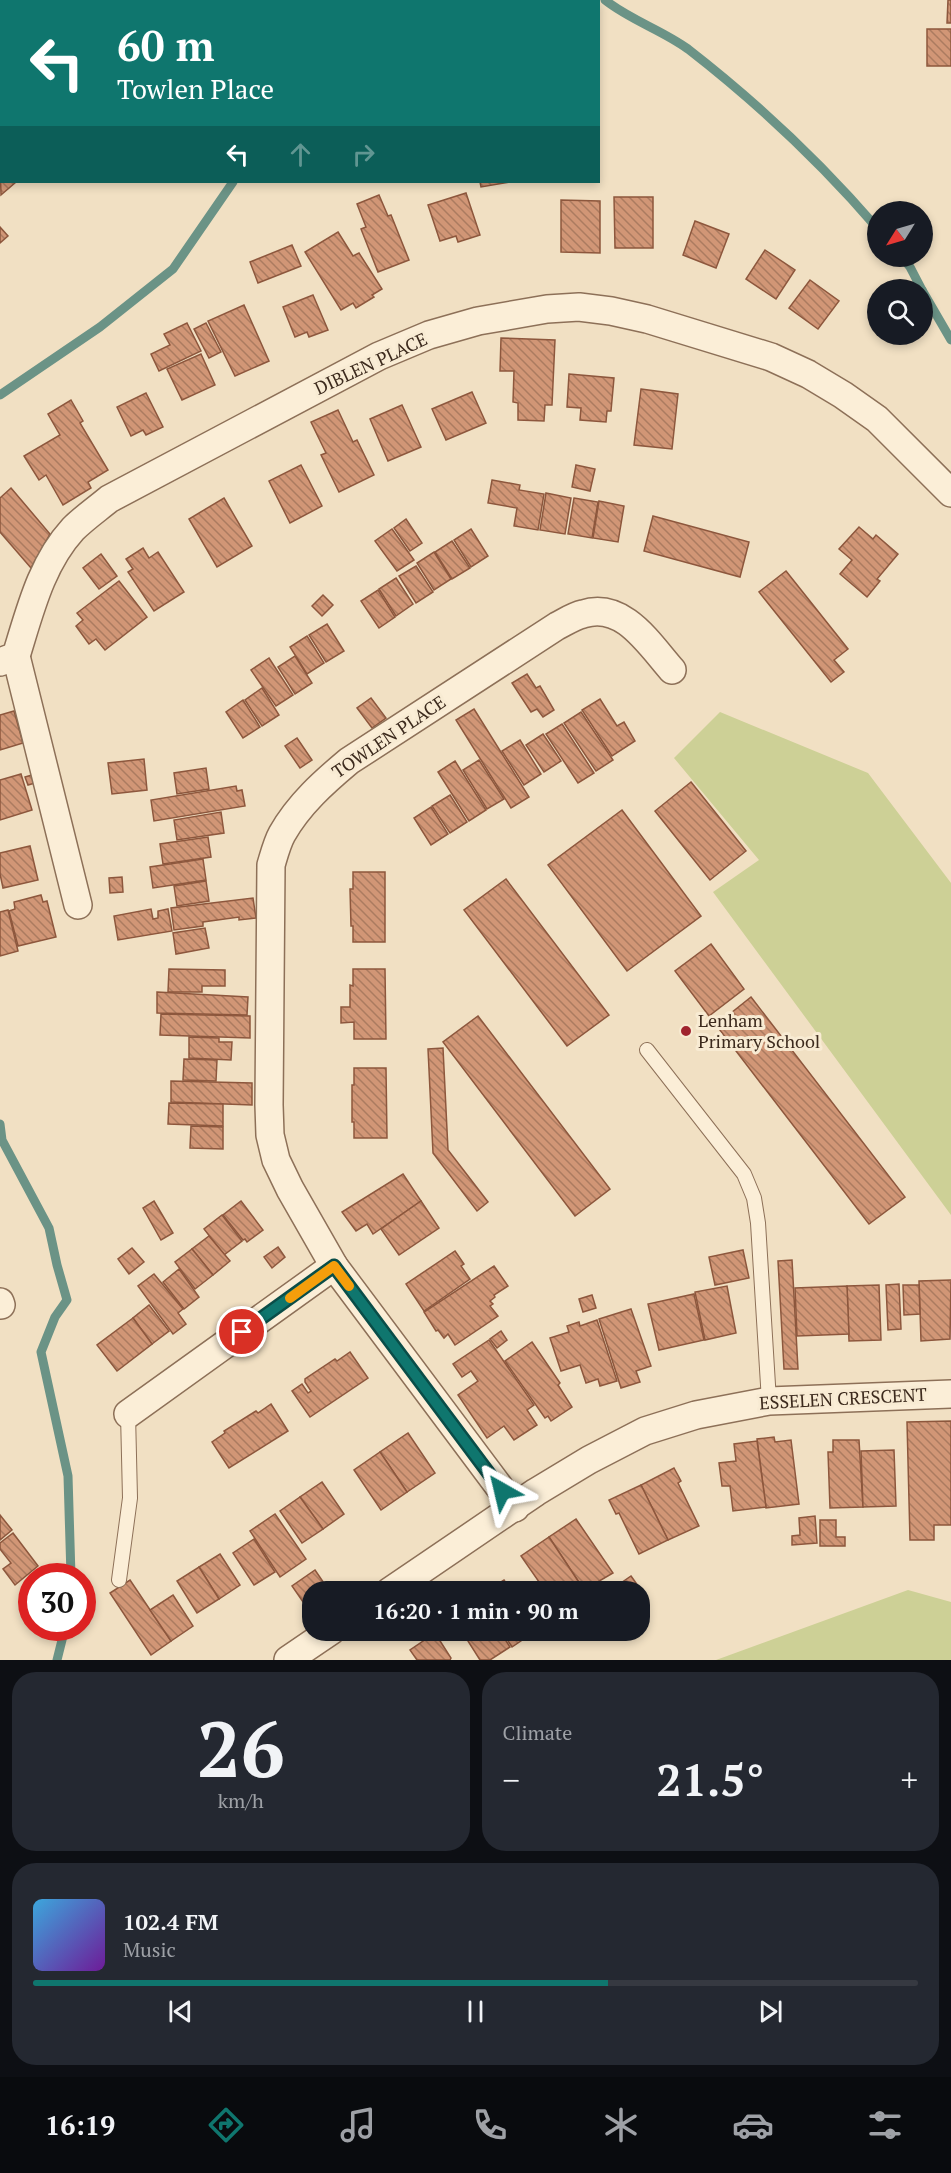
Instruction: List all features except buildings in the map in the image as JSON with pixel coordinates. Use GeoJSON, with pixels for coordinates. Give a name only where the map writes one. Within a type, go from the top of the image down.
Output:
{"type":"FeatureCollection","features":[{"type":"Feature","properties":{"kind":"street","name":"DIBLEN PLACE"},"geometry":{"type":"LineString","coordinates":[[8,659],[37,588],[55,552],[74,528],[109,499],[379,356],[429,335],[478,321],[536,311],[579,308],[611,311],[771,357],[808,374],[877,419],[951,493]]}},
{"type":"Feature","properties":{"kind":"street","name":"TOWLEN PLACE"},"geometry":{"type":"LineString","coordinates":[[515,1508],[334,1266],[276,1160],[270,1136],[271,865],[281,835],[320,785],[350,761],[557,626],[583,613],[608,611],[631,624],[672,670]]}},
{"type":"Feature","properties":{"kind":"street"},"geometry":{"type":"LineString","coordinates":[[8,659],[78,905]]}},
{"type":"Feature","properties":{"kind":"street"},"geometry":{"type":"LineString","coordinates":[[128,1414],[334,1266]]}},
{"type":"Feature","properties":{"kind":"street","name":"ESSELEN CRESCENT"},"geometry":{"type":"LineString","coordinates":[[406,1581],[537,1492],[589,1460],[645,1431],[696,1414],[769,1401],[951,1394]]}},
{"type":"Feature","properties":{"kind":"street"},"geometry":{"type":"LineString","coordinates":[[288,1660],[316,1641]]}},
{"type":"Feature","properties":{"kind":"lane"},"geometry":{"type":"LineString","coordinates":[[647,1050],[744,1174],[754,1198],[758,1222],[769,1401]]}},
{"type":"Feature","properties":{"kind":"lane"},"geometry":{"type":"LineString","coordinates":[[119,1580],[130,1498],[128,1414]]}},
{"type":"Feature","properties":{"kind":"green space"},"geometry":{"type":"Polygon","coordinates":[[[720,712],[868,773],[951,883],[951,1215],[713,892],[759,860],[674,758],[720,712]]]}},
{"type":"Feature","properties":{"kind":"green space"},"geometry":{"type":"Polygon","coordinates":[[[908,1590],[951,1602],[951,1660],[716,1660],[908,1590]]]}},
{"type":"Feature","properties":{"kind":"waterway"},"geometry":{"type":"LineString","coordinates":[[605,0],[688,49],[738,90],[811,157],[867,216]]}},
{"type":"Feature","properties":{"kind":"waterway"},"geometry":{"type":"LineString","coordinates":[[0,395],[100,327],[173,269],[232,183]]}},
{"type":"Feature","properties":{"kind":"waterway"},"geometry":{"type":"LineString","coordinates":[[910,267],[916,279]]}},
{"type":"Feature","properties":{"kind":"waterway"},"geometry":{"type":"LineString","coordinates":[[933,309],[951,340]]}},
{"type":"Feature","properties":{"kind":"waterway"},"geometry":{"type":"LineString","coordinates":[[0,1124],[2,1140],[49,1228],[67,1300],[55,1317],[41,1352],[68,1476],[71,1563]]}},
{"type":"Feature","properties":{"kind":"waterway"},"geometry":{"type":"LineString","coordinates":[[57,1660],[62,1641]]}},
{"type":"Feature","properties":{"kind":"slow traffic"},"geometry":{"type":"LineString","coordinates":[[290,1298],[334,1266],[349,1286]]}},
{"type":"Feature","properties":{"kind":"place","name":"Lenham Primary School"},"geometry":{"type":"Point","coordinates":[686,1031]}},
{"type":"Feature","properties":{"kind":"route"},"geometry":{"type":"LineString","coordinates":[[242,1332],[334,1266],[502,1491]]}}]}
